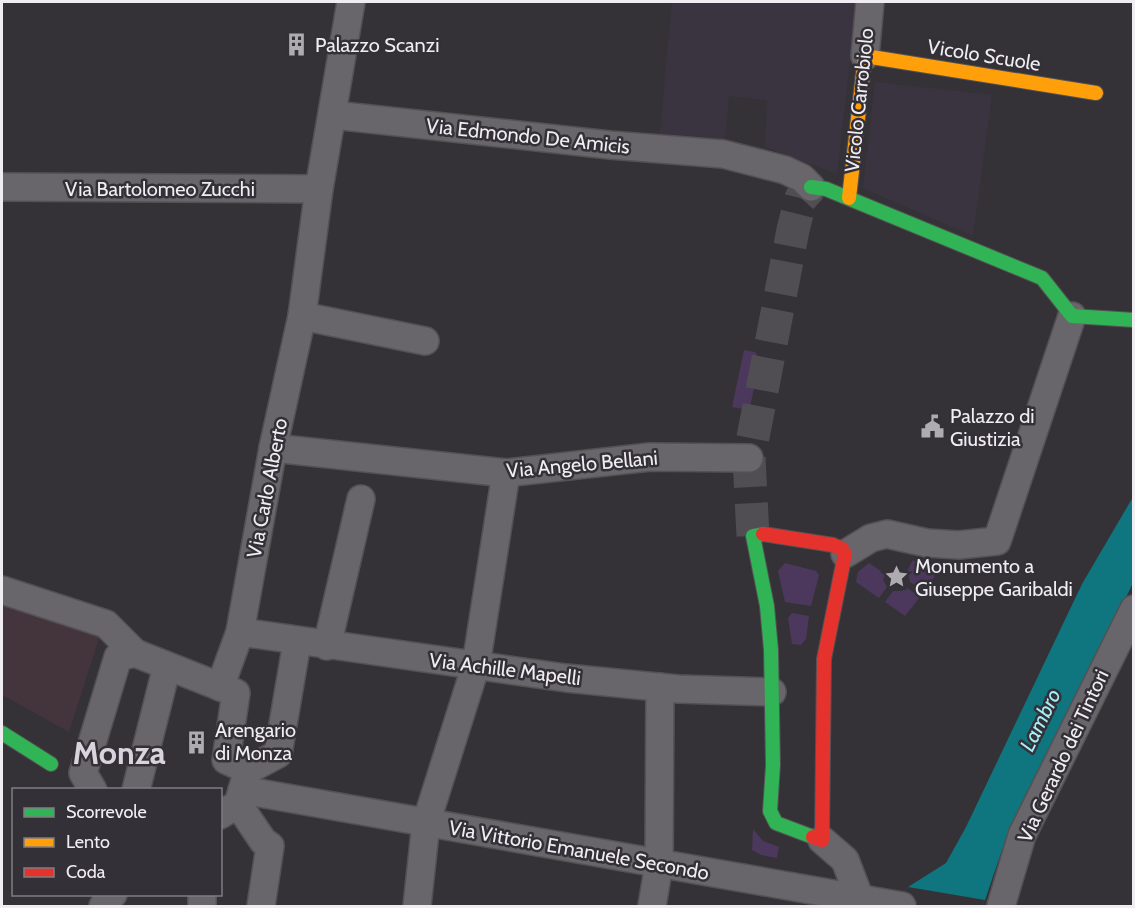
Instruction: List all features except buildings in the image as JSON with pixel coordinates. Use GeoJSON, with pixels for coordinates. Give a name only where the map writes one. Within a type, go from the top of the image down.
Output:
{"type":"FeatureCollection","features":[{"type":"Feature","properties":{"kind":"street","name":"Via Carlo Alberto"},"geometry":{"type":"LineString","coordinates":[[220,687],[232,660],[240,632],[273,448],[302,316],[319,189],[351,2]]}},
{"type":"Feature","properties":{"kind":"street","name":"Vicolo Carrobiolo"},"geometry":{"type":"LineString","coordinates":[[849,198],[870,2]]}},
{"type":"Feature","properties":{"kind":"street","name":"Vicolo Scuole"},"geometry":{"type":"LineString","coordinates":[[865,56],[1096,93]]}},
{"type":"Feature","properties":{"kind":"street","name":"Via Edmondo De Amicis"},"geometry":{"type":"LineString","coordinates":[[333,115],[610,145],[723,154],[785,170],[802,178],[811,187]]}},
{"type":"Feature","properties":{"kind":"street","name":"Via Bartolomeo Zucchi"},"geometry":{"type":"LineString","coordinates":[[2,187],[319,189]]}},
{"type":"Feature","properties":{"kind":"street"},"geometry":{"type":"LineString","coordinates":[[811,187],[826,189],[849,198],[1042,278],[1072,316],[1134,320]]}},
{"type":"Feature","properties":{"kind":"street"},"geometry":{"type":"LineString","coordinates":[[302,316],[425,340]]}},
{"type":"Feature","properties":{"kind":"street"},"geometry":{"type":"LineString","coordinates":[[845,554],[871,538],[887,534],[927,543],[964,544],[997,541],[1072,316]]}},
{"type":"Feature","properties":{"kind":"street","name":"Via Angelo Bellani"},"geometry":{"type":"LineString","coordinates":[[273,448],[506,472],[650,458],[749,458]]}},
{"type":"Feature","properties":{"kind":"street"},"geometry":{"type":"LineString","coordinates":[[417,906],[426,823],[476,665],[506,472]]}},
{"type":"Feature","properties":{"kind":"street"},"geometry":{"type":"LineString","coordinates":[[327,646],[361,499]]}},
{"type":"Feature","properties":{"kind":"street"},"geometry":{"type":"LineString","coordinates":[[822,840],[824,659],[845,554],[842,549],[833,545],[764,534],[753,536],[767,606],[772,692],[770,811],[776,823],[822,840],[845,860],[876,904]]}},
{"type":"Feature","properties":{"kind":"street"},"geometry":{"type":"LineString","coordinates":[[2,590],[106,624],[135,653],[236,693],[226,760],[237,795],[263,841],[270,846],[261,906]]}},
{"type":"Feature","properties":{"kind":"street","name":"Via Gerardo dei Tintori"},"geometry":{"type":"LineString","coordinates":[[1001,906],[1022,835],[1134,609]]}},
{"type":"Feature","properties":{"kind":"street","name":"Via Achille Mapelli"},"geometry":{"type":"LineString","coordinates":[[240,632],[327,646],[660,687],[772,692]]}},
{"type":"Feature","properties":{"kind":"street"},"geometry":{"type":"LineString","coordinates":[[237,795],[278,753],[297,642]]}},
{"type":"Feature","properties":{"kind":"street"},"geometry":{"type":"LineString","coordinates":[[2,733],[51,764],[88,781],[118,657],[135,653]]}},
{"type":"Feature","properties":{"kind":"street"},"geometry":{"type":"LineString","coordinates":[[136,788],[167,666]]}},
{"type":"Feature","properties":{"kind":"street"},"geometry":{"type":"LineString","coordinates":[[652,906],[659,864],[660,687]]}},
{"type":"Feature","properties":{"kind":"street","name":"Via Vittorio Emanuele Secondo"},"geometry":{"type":"LineString","coordinates":[[237,795],[273,798],[426,823],[876,904]]}},
{"type":"Feature","properties":{"kind":"shaded area"},"geometry":{"type":"Polygon","coordinates":[[[672,2],[857,2],[837,174],[765,147],[767,100],[729,96],[724,147],[659,141],[672,2]]]}},
{"type":"Feature","properties":{"kind":"shaded area"},"geometry":{"type":"Polygon","coordinates":[[[875,82],[992,95],[973,236],[863,188],[875,82]]]}},
{"type":"Feature","properties":{"kind":"shaded area"},"geometry":{"type":"Polygon","coordinates":[[[744,350],[755,352],[760,360],[750,407],[743,409],[732,407],[744,350]]]}},
{"type":"Feature","properties":{"kind":"shaded area"},"geometry":{"type":"Polygon","coordinates":[[[913,560],[935,576],[924,591],[910,582],[908,569],[913,560]]]}},
{"type":"Feature","properties":{"kind":"shaded area"},"geometry":{"type":"Polygon","coordinates":[[[785,563],[816,571],[819,575],[811,606],[785,602],[778,571],[785,563]]]}},
{"type":"Feature","properties":{"kind":"shaded area"},"geometry":{"type":"Polygon","coordinates":[[[869,563],[885,574],[883,580],[887,587],[879,598],[856,582],[858,572],[869,563]]]}},
{"type":"Feature","properties":{"kind":"shaded area"},"geometry":{"type":"Polygon","coordinates":[[[907,588],[920,597],[905,616],[885,602],[893,591],[902,591],[907,588]]]}},
{"type":"Feature","properties":{"kind":"shaded area"},"geometry":{"type":"Polygon","coordinates":[[[2,598],[103,626],[69,732],[2,695],[2,598]]]}},
{"type":"Feature","properties":{"kind":"shaded area"},"geometry":{"type":"Polygon","coordinates":[[[792,613],[809,616],[806,639],[801,645],[792,644],[788,618],[792,613]]]}},
{"type":"Feature","properties":{"kind":"shaded area"},"geometry":{"type":"Polygon","coordinates":[[[753,829],[763,841],[779,847],[777,858],[761,855],[752,850],[753,829]]]}},
{"type":"Feature","properties":{"kind":"water","name":"Lambro"},"geometry":{"type":"Polygon","coordinates":[[[1133,497],[1133,583],[1002,850],[985,900],[981,906],[895,906],[908,887],[946,863],[966,827],[1082,584],[1133,497]]]}},
{"type":"Feature","properties":{"kind":"pier"},"geometry":{"type":"Polygon","coordinates":[[[908,887],[985,900],[981,906],[895,906],[908,887]]]}},
{"type":"Feature","properties":{"kind":"tunnel"},"geometry":{"type":"LineString","coordinates":[[753,536],[749,458],[793,230],[801,198],[811,187]]}},
{"type":"Feature","properties":{"kind":"traffic: fast"},"geometry":{"type":"LineString","coordinates":[[811,187],[826,189],[1042,278],[1072,316],[1134,320]]}},
{"type":"Feature","properties":{"kind":"traffic: fast"},"geometry":{"type":"LineString","coordinates":[[763,534],[753,536],[767,606],[771,650],[773,765],[770,811],[776,823],[813,837]]}},
{"type":"Feature","properties":{"kind":"traffic: fast"},"geometry":{"type":"LineString","coordinates":[[2,733],[51,764]]}},
{"type":"Feature","properties":{"kind":"traffic: slow"},"geometry":{"type":"LineString","coordinates":[[849,198],[865,56],[1096,93]]}},
{"type":"Feature","properties":{"kind":"traffic: jam"},"geometry":{"type":"LineString","coordinates":[[763,534],[833,545],[842,549],[845,554],[824,659],[822,840],[813,837]]}},
{"type":"Feature","properties":{"kind":"place","name":"Palazzo Scanzi"},"geometry":{"type":"Point","coordinates":[297,45]}},
{"type":"Feature","properties":{"kind":"place","name":"Palazzo di Giustizia"},"geometry":{"type":"Point","coordinates":[932,427]}},
{"type":"Feature","properties":{"kind":"place","name":"Monumento a Giuseppe Garibaldi"},"geometry":{"type":"Point","coordinates":[897,577]}},
{"type":"Feature","properties":{"kind":"place","name":"Arengario di Monza"},"geometry":{"type":"Point","coordinates":[197,742]}},
{"type":"Feature","properties":{"kind":"district","name":"Monza"},"geometry":{"type":"Point","coordinates":[119,752]}}]}
